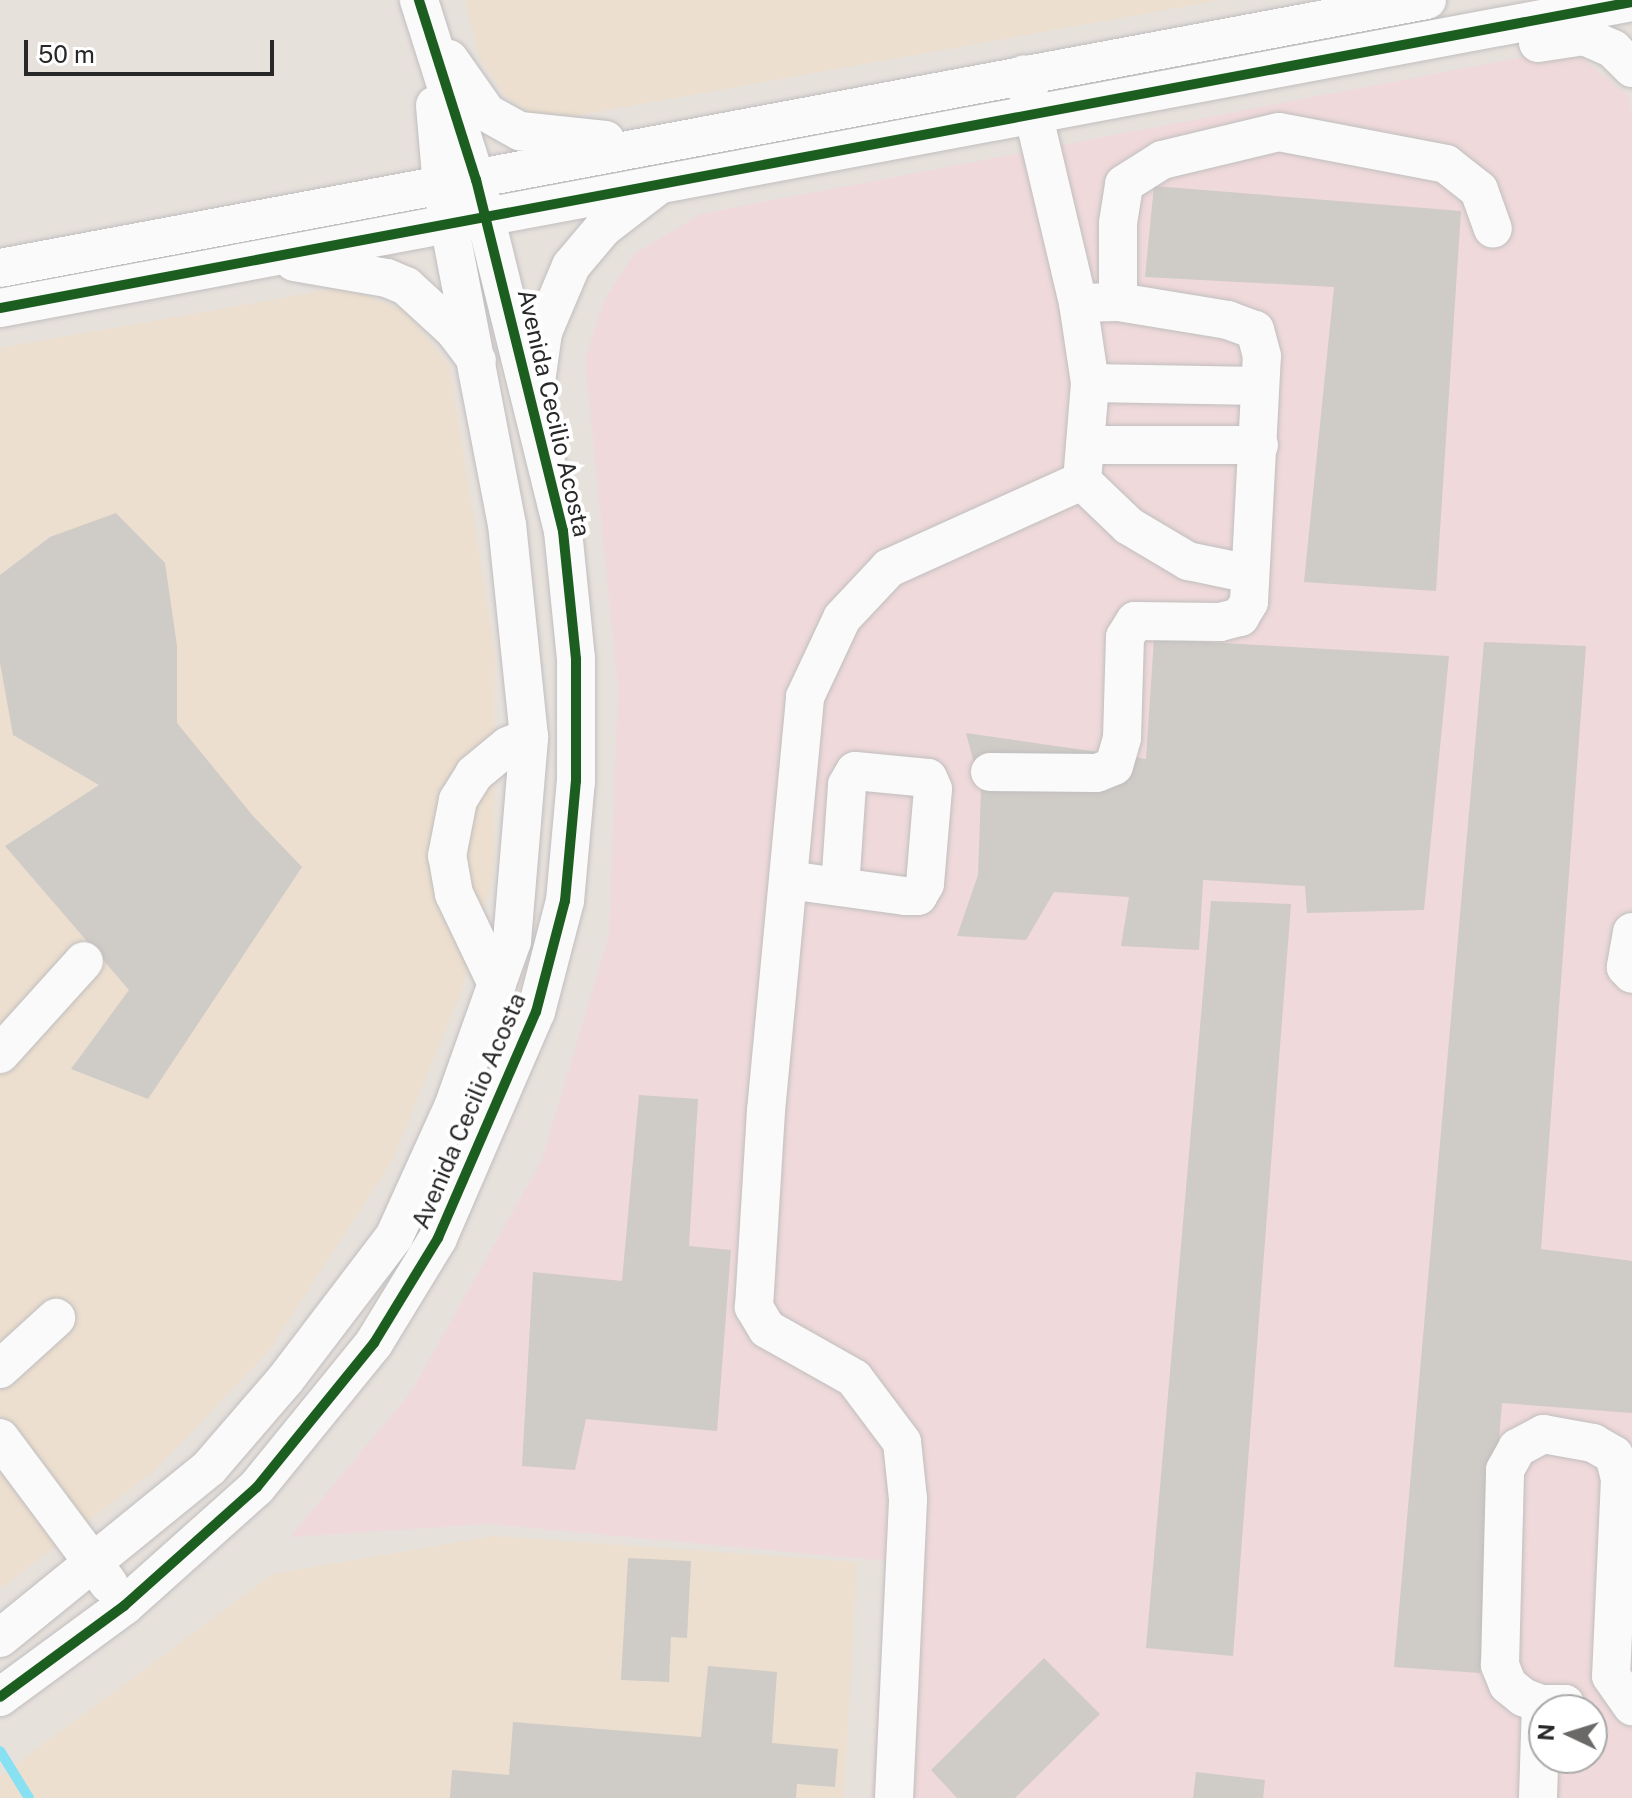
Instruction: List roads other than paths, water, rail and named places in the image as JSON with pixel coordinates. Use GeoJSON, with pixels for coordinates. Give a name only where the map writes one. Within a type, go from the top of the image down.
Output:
{"type":"FeatureCollection","features":[{"type":"Feature","properties":{"kind":"street"},"geometry":{"type":"LineString","coordinates":[[0,308],[267,258],[673,139],[1427,0]]}},
{"type":"Feature","properties":{"kind":"street"},"geometry":{"type":"LineString","coordinates":[[0,268],[463,200],[663,183],[1632,2]]}},
{"type":"Feature","properties":{"kind":"street"},"geometry":{"type":"LineString","coordinates":[[426,28],[487,113],[520,131],[575,140],[673,139]]}},
{"type":"Feature","properties":{"kind":"street","name":"Avenida Cecilio Acosta"},"geometry":{"type":"LineString","coordinates":[[0,1638],[95,1564],[209,1468],[285,1380],[394,1237],[453,1107],[512,941],[529,737],[507,525],[480,365],[463,200],[426,28]]}},
{"type":"Feature","properties":{"kind":"street"},"geometry":{"type":"LineString","coordinates":[[1379,49],[1442,56],[1584,36],[1613,49],[1632,68]]}},
{"type":"Feature","properties":{"kind":"street"},"geometry":{"type":"LineString","coordinates":[[1024,74],[1078,303],[1090,383],[1084,463],[1129,526],[1188,561],[1250,574]]}},
{"type":"Feature","properties":{"kind":"street"},"geometry":{"type":"LineString","coordinates":[[1118,302],[1118,223],[1124,184],[1162,160],[1279,132],[1446,164],[1479,190],[1493,229]]}},
{"type":"Feature","properties":{"kind":"street"},"geometry":{"type":"LineString","coordinates":[[533,405],[543,332],[571,266],[603,228],[663,183]]}},
{"type":"Feature","properties":{"kind":"street","name":"Avenida Cecilio Acosta"},"geometry":{"type":"LineString","coordinates":[[0,1697],[124,1606],[257,1487],[374,1343],[438,1238],[536,1012],[565,901],[576,781],[576,659],[563,531],[533,405],[463,200]]}},
{"type":"Feature","properties":{"kind":"street"},"geometry":{"type":"LineString","coordinates":[[267,258],[353,271],[406,286],[454,330],[480,365]]}},
{"type":"Feature","properties":{"kind":"street"},"geometry":{"type":"LineString","coordinates":[[990,772],[1097,773],[1114,766],[1122,738],[1125,637],[1135,621],[1240,617],[1249,602],[1262,356],[1255,330],[1228,320],[1118,302],[1078,303]]}},
{"type":"Feature","properties":{"kind":"street"},"geometry":{"type":"LineString","coordinates":[[1090,383],[1260,386]]}},
{"type":"Feature","properties":{"kind":"street"},"geometry":{"type":"LineString","coordinates":[[894,1798],[908,1499],[902,1442],[854,1378],[767,1329],[754,1307],[805,697],[842,618],[889,568],[1084,463],[1259,445]]}},
{"type":"Feature","properties":{"kind":"street"},"geometry":{"type":"LineString","coordinates":[[497,984],[454,894],[447,856],[458,800],[474,774],[508,746],[529,737]]}},
{"type":"Feature","properties":{"kind":"street"},"geometry":{"type":"LineString","coordinates":[[788,880],[840,887]]}},
{"type":"Feature","properties":{"kind":"street"},"geometry":{"type":"LineString","coordinates":[[1632,932],[1626,967],[1632,974]]}},
{"type":"Feature","properties":{"kind":"street"},"geometry":{"type":"LineString","coordinates":[[0,1054],[84,961]]}},
{"type":"Feature","properties":{"kind":"street"},"geometry":{"type":"LineString","coordinates":[[0,1369],[56,1318]]}},
{"type":"Feature","properties":{"kind":"street"},"geometry":{"type":"LineString","coordinates":[[1529,1694],[1508,1685],[1500,1665],[1505,1470],[1517,1448],[1543,1434],[1593,1443],[1614,1455],[1620,1479],[1621,1691]]}},
{"type":"Feature","properties":{"kind":"street"},"geometry":{"type":"LineString","coordinates":[[0,1438],[124,1606]]}},
{"type":"Feature","properties":{"kind":"street"},"geometry":{"type":"LineString","coordinates":[[1538,1798],[1543,1774]]}},
{"type":"Feature","properties":{"kind":"street"},"geometry":{"type":"LineString","coordinates":[[1562,1798],[1563,1774]]}},
{"type":"Feature","properties":{"kind":"waterway"},"geometry":{"type":"LineString","coordinates":[[0,1751],[29,1798]]}}]}
